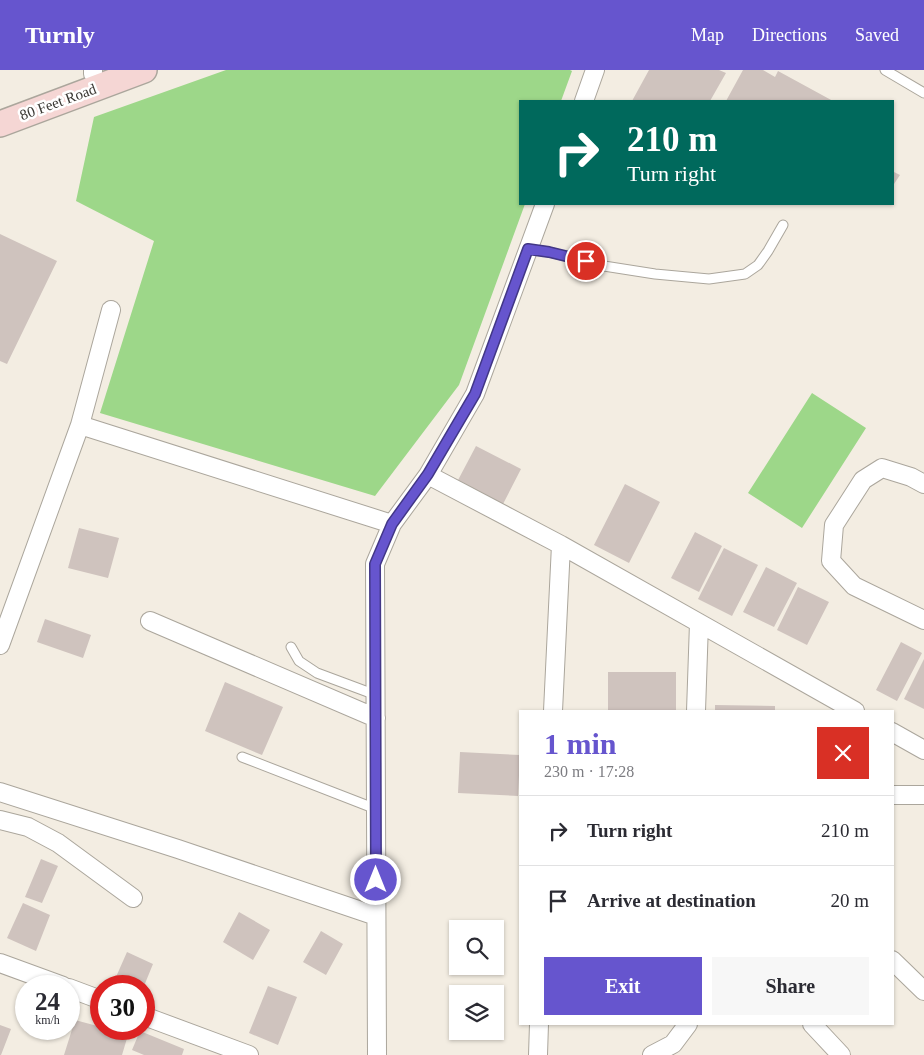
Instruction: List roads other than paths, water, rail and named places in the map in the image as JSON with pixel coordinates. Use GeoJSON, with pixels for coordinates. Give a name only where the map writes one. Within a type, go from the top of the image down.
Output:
{"type":"FeatureCollection","features":[{"type":"Feature","properties":{"kind":"main road","name":"80 Feet Road"},"geometry":{"type":"LineString","coordinates":[[2,122],[144,70]]}},
{"type":"Feature","properties":{"kind":"main road","name":"80 Feet Road"},"geometry":{"type":"LineString","coordinates":[[2,122],[96,71]]}},
{"type":"Feature","properties":{"kind":"street"},"geometry":{"type":"LineString","coordinates":[[584,100],[595,70]]}},
{"type":"Feature","properties":{"kind":"street"},"geometry":{"type":"LineString","coordinates":[[377,1055],[375,564],[392,524],[428,474],[475,394],[545,205]]}},
{"type":"Feature","properties":{"kind":"street"},"geometry":{"type":"LineString","coordinates":[[0,646],[7,605],[80,425],[111,310]]}},
{"type":"Feature","properties":{"kind":"street"},"geometry":{"type":"LineString","coordinates":[[80,425],[392,524]]}},
{"type":"Feature","properties":{"kind":"street"},"geometry":{"type":"LineString","coordinates":[[924,484],[911,477],[882,468],[863,480],[834,525],[831,562],[854,586],[924,620]]}},
{"type":"Feature","properties":{"kind":"street"},"geometry":{"type":"LineString","coordinates":[[428,474],[561,545],[853,710]]}},
{"type":"Feature","properties":{"kind":"street"},"geometry":{"type":"LineString","coordinates":[[553,710],[561,545]]}},
{"type":"Feature","properties":{"kind":"street"},"geometry":{"type":"LineString","coordinates":[[150,621],[376,718]]}},
{"type":"Feature","properties":{"kind":"street"},"geometry":{"type":"LineString","coordinates":[[696,710],[699,623]]}},
{"type":"Feature","properties":{"kind":"street"},"geometry":{"type":"LineString","coordinates":[[894,733],[924,750]]}},
{"type":"Feature","properties":{"kind":"street"},"geometry":{"type":"LineString","coordinates":[[0,792],[178,849],[376,916]]}},
{"type":"Feature","properties":{"kind":"street"},"geometry":{"type":"LineString","coordinates":[[894,795],[924,795]]}},
{"type":"Feature","properties":{"kind":"street"},"geometry":{"type":"LineString","coordinates":[[0,820],[28,828],[58,843],[132,898]]}},
{"type":"Feature","properties":{"kind":"street"},"geometry":{"type":"LineString","coordinates":[[894,962],[924,990]]}},
{"type":"Feature","properties":{"kind":"street"},"geometry":{"type":"LineString","coordinates":[[0,963],[33,975]]}},
{"type":"Feature","properties":{"kind":"street"},"geometry":{"type":"LineString","coordinates":[[155,1020],[249,1055]]}},
{"type":"Feature","properties":{"kind":"street"},"geometry":{"type":"LineString","coordinates":[[538,1055],[539,1025]]}},
{"type":"Feature","properties":{"kind":"street"},"geometry":{"type":"LineString","coordinates":[[652,1055],[677,1049],[688,1025]]}},
{"type":"Feature","properties":{"kind":"street"},"geometry":{"type":"LineString","coordinates":[[813,1025],[841,1055]]}},
{"type":"Feature","properties":{"kind":"lane"},"geometry":{"type":"LineString","coordinates":[[886,70],[924,93]]}},
{"type":"Feature","properties":{"kind":"lane"},"geometry":{"type":"LineString","coordinates":[[528,249],[549,252],[604,266],[709,280],[745,274],[758,266],[783,226]]}},
{"type":"Feature","properties":{"kind":"lane"},"geometry":{"type":"LineString","coordinates":[[291,647],[299,661],[317,673],[376,695]]}},
{"type":"Feature","properties":{"kind":"lane"},"geometry":{"type":"LineString","coordinates":[[242,757],[376,809]]}}]}
